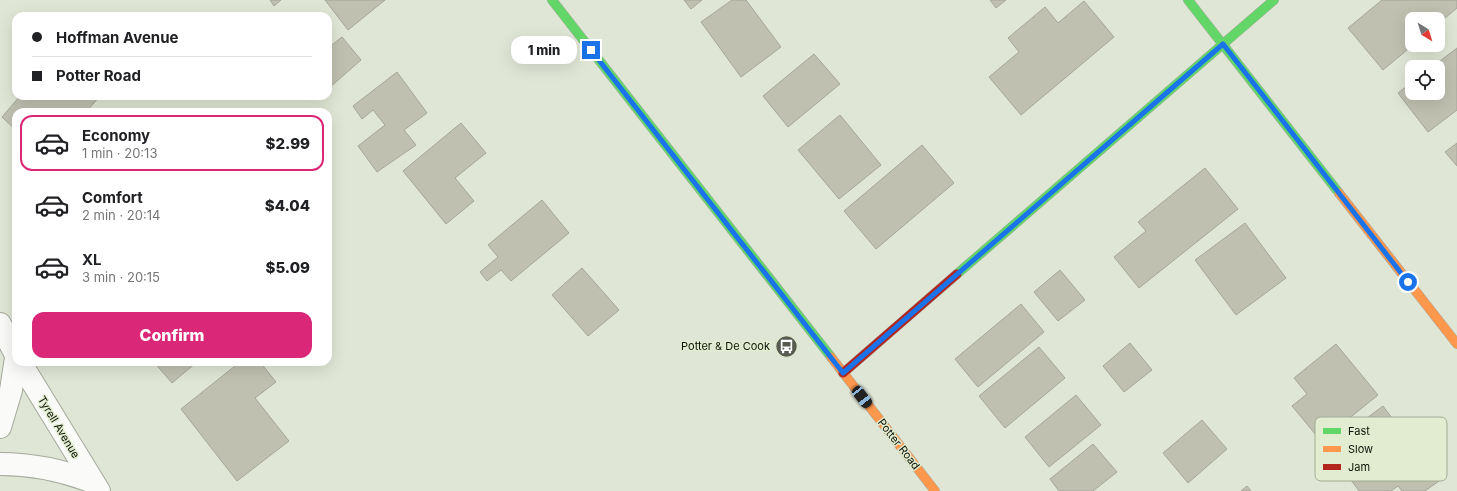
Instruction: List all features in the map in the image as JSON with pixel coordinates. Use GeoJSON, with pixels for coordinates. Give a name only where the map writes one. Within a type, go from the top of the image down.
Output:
{"type":"FeatureCollection","features":[{"type":"Feature","properties":{"kind":"street","name":"Potter Road"},"geometry":{"type":"LineString","coordinates":[[552,0],[935,491]]}},
{"type":"Feature","properties":{"kind":"street"},"geometry":{"type":"LineString","coordinates":[[1188,0],[1457,344]]}},
{"type":"Feature","properties":{"kind":"street"},"geometry":{"type":"LineString","coordinates":[[843,373],[1274,0]]}},
{"type":"Feature","properties":{"kind":"street"},"geometry":{"type":"LineString","coordinates":[[0,324],[12,349]]}},
{"type":"Feature","properties":{"kind":"street"},"geometry":{"type":"LineString","coordinates":[[0,427],[11,390],[15,366]]}},
{"type":"Feature","properties":{"kind":"street","name":"Tyrell Avenue"},"geometry":{"type":"LineString","coordinates":[[22,366],[96,487]]}},
{"type":"Feature","properties":{"kind":"street"},"geometry":{"type":"LineString","coordinates":[[0,464],[23,464],[48,467],[68,472],[96,487]]}},
{"type":"Feature","properties":{"kind":"building"},"geometry":{"type":"Polygon","coordinates":[[[270,0],[281,0],[274,6],[270,0]]]}},
{"type":"Feature","properties":{"kind":"building"},"geometry":{"type":"Polygon","coordinates":[[[325,0],[385,0],[348,30],[325,0]]]}},
{"type":"Feature","properties":{"kind":"building"},"geometry":{"type":"Polygon","coordinates":[[[684,0],[702,0],[691,9],[684,0]]]}},
{"type":"Feature","properties":{"kind":"building"},"geometry":{"type":"Polygon","coordinates":[[[732,0],[746,0],[781,47],[741,77],[701,22],[732,0]]]}},
{"type":"Feature","properties":{"kind":"building"},"geometry":{"type":"Polygon","coordinates":[[[990,0],[1006,0],[996,8],[990,0]]]}},
{"type":"Feature","properties":{"kind":"building"},"geometry":{"type":"Polygon","coordinates":[[[1382,0],[1457,0],[1457,8],[1445,18],[1445,12],[1405,12],[1405,52],[1383,70],[1348,28],[1382,0]]]}},
{"type":"Feature","properties":{"kind":"building"},"geometry":{"type":"Polygon","coordinates":[[[1084,1],[1114,37],[1021,115],[989,77],[1019,52],[1008,38],[1045,7],[1058,23],[1084,1]]]}},
{"type":"Feature","properties":{"kind":"building"},"geometry":{"type":"Polygon","coordinates":[[[342,37],[361,60],[332,85],[332,45],[342,37]]]}},
{"type":"Feature","properties":{"kind":"building"},"geometry":{"type":"Polygon","coordinates":[[[1457,48],[1457,110],[1428,132],[1398,93],[1405,88],[1405,100],[1445,100],[1445,60],[1441,60],[1457,48]]]}},
{"type":"Feature","properties":{"kind":"building"},"geometry":{"type":"Polygon","coordinates":[[[814,54],[840,84],[788,127],[763,96],[814,54]]]}},
{"type":"Feature","properties":{"kind":"building"},"geometry":{"type":"Polygon","coordinates":[[[397,72],[427,113],[404,130],[416,145],[377,172],[358,146],[385,125],[373,110],[362,119],[353,106],[397,72]]]}},
{"type":"Feature","properties":{"kind":"building"},"geometry":{"type":"Polygon","coordinates":[[[17,100],[96,100],[90,108],[12,108],[12,126],[2,117],[17,100]]]}},
{"type":"Feature","properties":{"kind":"building"},"geometry":{"type":"Polygon","coordinates":[[[840,115],[881,165],[839,199],[798,150],[840,115]]]}},
{"type":"Feature","properties":{"kind":"building"},"geometry":{"type":"Polygon","coordinates":[[[461,123],[486,153],[455,178],[474,201],[446,224],[403,171],[461,123]]]}},
{"type":"Feature","properties":{"kind":"building"},"geometry":{"type":"Polygon","coordinates":[[[1457,143],[1457,166],[1445,152],[1457,143]]]}},
{"type":"Feature","properties":{"kind":"building"},"geometry":{"type":"Polygon","coordinates":[[[922,145],[954,183],[876,249],[844,211],[922,145]]]}},
{"type":"Feature","properties":{"kind":"building"},"geometry":{"type":"Polygon","coordinates":[[[1205,168],[1238,209],[1139,288],[1114,257],[1146,231],[1138,222],[1205,168]]]}},
{"type":"Feature","properties":{"kind":"building"},"geometry":{"type":"Polygon","coordinates":[[[542,200],[569,233],[511,281],[501,270],[487,281],[480,272],[498,257],[488,245],[542,200]]]}},
{"type":"Feature","properties":{"kind":"building"},"geometry":{"type":"Polygon","coordinates":[[[1245,223],[1286,278],[1236,315],[1195,260],[1245,223]]]}},
{"type":"Feature","properties":{"kind":"building"},"geometry":{"type":"Polygon","coordinates":[[[582,268],[619,310],[588,336],[552,295],[582,268]]]}},
{"type":"Feature","properties":{"kind":"building"},"geometry":{"type":"Polygon","coordinates":[[[1060,270],[1085,300],[1058,321],[1034,292],[1060,270]]]}},
{"type":"Feature","properties":{"kind":"building"},"geometry":{"type":"Polygon","coordinates":[[[1021,304],[1044,332],[978,387],[955,359],[1021,304]]]}},
{"type":"Feature","properties":{"kind":"building"},"geometry":{"type":"Polygon","coordinates":[[[1130,343],[1152,370],[1124,392],[1103,366],[1130,343]]]}},
{"type":"Feature","properties":{"kind":"building"},"geometry":{"type":"Polygon","coordinates":[[[1336,344],[1378,395],[1351,417],[1315,417],[1315,434],[1292,406],[1307,394],[1294,378],[1336,344]]]}},
{"type":"Feature","properties":{"kind":"building"},"geometry":{"type":"Polygon","coordinates":[[[1039,347],[1065,378],[1005,428],[979,396],[1039,347]]]}},
{"type":"Feature","properties":{"kind":"building"},"geometry":{"type":"Polygon","coordinates":[[[157,366],[192,366],[172,383],[157,366]]]}},
{"type":"Feature","properties":{"kind":"building"},"geometry":{"type":"Polygon","coordinates":[[[235,366],[263,366],[276,382],[255,398],[289,441],[237,481],[181,409],[235,366]]]}},
{"type":"Feature","properties":{"kind":"building"},"geometry":{"type":"Polygon","coordinates":[[[1076,395],[1101,425],[1049,467],[1025,437],[1076,395]]]}},
{"type":"Feature","properties":{"kind":"building"},"geometry":{"type":"Polygon","coordinates":[[[1383,406],[1391,417],[1368,417],[1383,406]]]}},
{"type":"Feature","properties":{"kind":"building"},"geometry":{"type":"Polygon","coordinates":[[[1202,420],[1227,449],[1188,483],[1163,453],[1202,420]]]}},
{"type":"Feature","properties":{"kind":"building"},"geometry":{"type":"Polygon","coordinates":[[[1093,444],[1117,472],[1093,491],[1059,491],[1050,479],[1093,444]]]}},
{"type":"Feature","properties":{"kind":"building"},"geometry":{"type":"Polygon","coordinates":[[[1352,481],[1439,481],[1425,491],[1402,491],[1398,486],[1391,491],[1359,491],[1352,481]]]}},
{"type":"Feature","properties":{"kind":"building"},"geometry":{"type":"Polygon","coordinates":[[[1247,486],[1251,491],[1241,491],[1247,486]]]}},
{"type":"Feature","properties":{"kind":"traffic: fast"},"geometry":{"type":"LineString","coordinates":[[552,0],[831,357]]}},
{"type":"Feature","properties":{"kind":"traffic: fast"},"geometry":{"type":"LineString","coordinates":[[1188,0],[1339,193]]}},
{"type":"Feature","properties":{"kind":"traffic: fast"},"geometry":{"type":"LineString","coordinates":[[957,274],[1274,0]]}},
{"type":"Feature","properties":{"kind":"traffic: slow"},"geometry":{"type":"LineString","coordinates":[[1339,193],[1457,344]]}},
{"type":"Feature","properties":{"kind":"traffic: slow"},"geometry":{"type":"LineString","coordinates":[[831,357],[935,491]]}},
{"type":"Feature","properties":{"kind":"traffic: jam"},"geometry":{"type":"LineString","coordinates":[[843,373],[957,274]]}},
{"type":"Feature","properties":{"kind":"place","name":"Potter & De Cook"},"geometry":{"type":"Point","coordinates":[786,346]}},
{"type":"Feature","properties":{"kind":"route"},"geometry":{"type":"LineString","coordinates":[[591,50],[843,373],[1223,44],[1408,282]]}}]}
